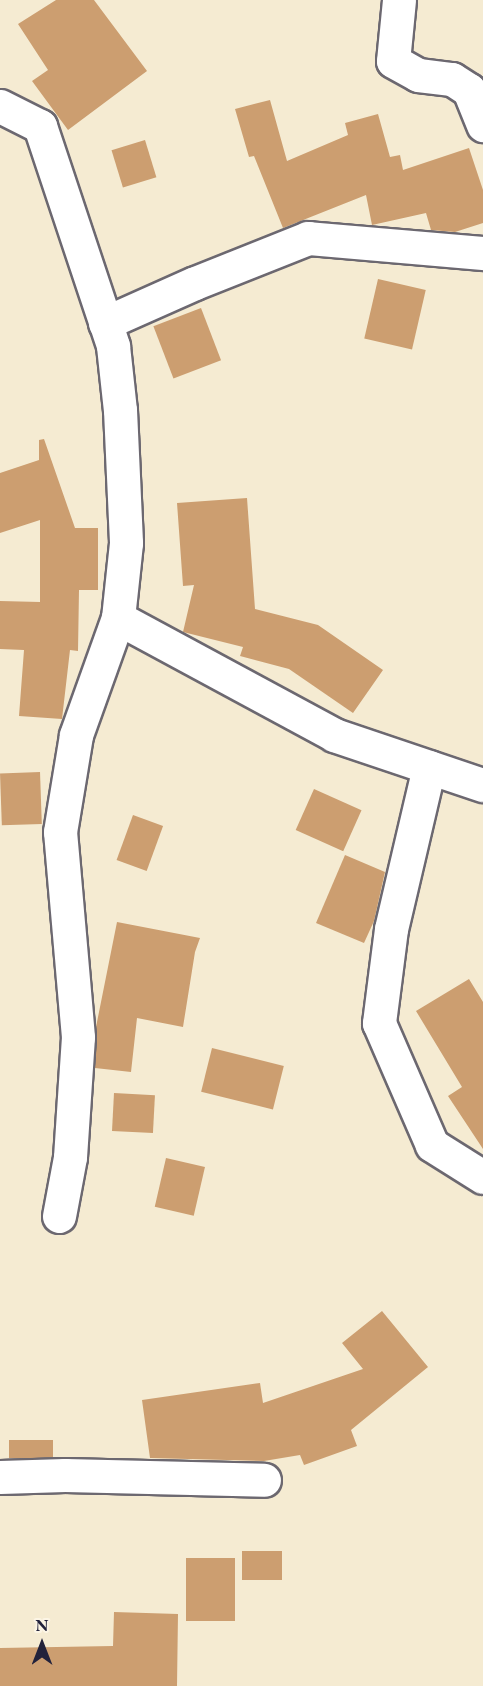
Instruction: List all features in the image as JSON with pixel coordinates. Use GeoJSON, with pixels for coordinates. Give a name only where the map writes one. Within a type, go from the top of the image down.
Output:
{"type":"FeatureCollection","features":[{"type":"Feature","properties":{"kind":"street"},"geometry":{"type":"LineString","coordinates":[[399,0],[393,61],[418,75],[452,78],[469,90],[483,125]]}},
{"type":"Feature","properties":{"kind":"street"},"geometry":{"type":"LineString","coordinates":[[0,106],[40,126],[113,346],[120,410],[126,543],[118,618],[76,735],[60,832],[78,1036],[70,1157],[59,1216]]}},
{"type":"Feature","properties":{"kind":"street"},"geometry":{"type":"LineString","coordinates":[[105,323],[195,283],[308,238],[483,253]]}},
{"type":"Feature","properties":{"kind":"street"},"geometry":{"type":"LineString","coordinates":[[118,618],[334,735],[483,785]]}},
{"type":"Feature","properties":{"kind":"street"},"geometry":{"type":"LineString","coordinates":[[429,767],[391,929],[379,1023],[432,1145],[483,1177]]}},
{"type":"Feature","properties":{"kind":"street"},"geometry":{"type":"LineString","coordinates":[[0,1477],[65,1475],[264,1480]]}},
{"type":"Feature","properties":{"kind":"building"},"geometry":{"type":"Polygon","coordinates":[[[56,0],[94,0],[147,71],[68,130],[32,81],[48,70],[18,24],[56,0]]]}},
{"type":"Feature","properties":{"kind":"building"},"geometry":{"type":"Polygon","coordinates":[[[270,100],[287,161],[348,135],[345,123],[378,114],[390,157],[400,155],[403,170],[469,148],[483,190],[483,223],[455,232],[431,230],[426,213],[372,225],[366,195],[283,228],[254,156],[249,157],[235,109],[270,100]]]}},
{"type":"Feature","properties":{"kind":"building"},"geometry":{"type":"Polygon","coordinates":[[[145,140],[156,177],[123,188],[112,150],[145,140]]]}},
{"type":"Feature","properties":{"kind":"building"},"geometry":{"type":"Polygon","coordinates":[[[378,279],[426,290],[412,349],[364,338],[378,279]]]}},
{"type":"Feature","properties":{"kind":"building"},"geometry":{"type":"Polygon","coordinates":[[[201,308],[221,360],[173,379],[153,326],[201,308]]]}},
{"type":"Feature","properties":{"kind":"building"},"geometry":{"type":"Polygon","coordinates":[[[44,439],[75,528],[98,528],[98,590],[79,590],[78,651],[70,650],[62,719],[19,716],[24,650],[0,649],[0,601],[40,602],[40,520],[0,533],[0,473],[39,460],[39,440],[44,439]]]}},
{"type":"Feature","properties":{"kind":"building"},"geometry":{"type":"Polygon","coordinates":[[[247,498],[255,609],[318,625],[383,670],[353,713],[289,669],[240,656],[243,647],[183,632],[194,585],[183,586],[177,503],[247,498]]]}},
{"type":"Feature","properties":{"kind":"building"},"geometry":{"type":"Polygon","coordinates":[[[40,772],[42,824],[2,825],[0,773],[40,772]]]}},
{"type":"Feature","properties":{"kind":"building"},"geometry":{"type":"Polygon","coordinates":[[[314,789],[362,810],[343,851],[296,830],[314,789]]]}},
{"type":"Feature","properties":{"kind":"building"},"geometry":{"type":"Polygon","coordinates":[[[133,815],[163,826],[147,871],[117,860],[133,815]]]}},
{"type":"Feature","properties":{"kind":"building"},"geometry":{"type":"Polygon","coordinates":[[[345,855],[385,872],[374,921],[364,943],[316,923],[345,855]]]}},
{"type":"Feature","properties":{"kind":"building"},"geometry":{"type":"Polygon","coordinates":[[[117,922],[200,938],[195,952],[183,1027],[137,1018],[131,1072],[95,1068],[96,1027],[117,922]]]}},
{"type":"Feature","properties":{"kind":"building"},"geometry":{"type":"Polygon","coordinates":[[[469,979],[483,1002],[483,1149],[448,1096],[462,1087],[416,1011],[469,979]]]}},
{"type":"Feature","properties":{"kind":"building"},"geometry":{"type":"Polygon","coordinates":[[[212,1048],[284,1066],[273,1110],[201,1092],[212,1048]]]}},
{"type":"Feature","properties":{"kind":"building"},"geometry":{"type":"Polygon","coordinates":[[[114,1093],[155,1095],[153,1133],[112,1131],[114,1093]]]}},
{"type":"Feature","properties":{"kind":"building"},"geometry":{"type":"Polygon","coordinates":[[[166,1158],[205,1167],[194,1216],[155,1207],[166,1158]]]}},
{"type":"Feature","properties":{"kind":"building"},"geometry":{"type":"Polygon","coordinates":[[[382,1311],[428,1367],[351,1430],[357,1446],[304,1465],[300,1455],[264,1461],[150,1458],[142,1400],[260,1383],[263,1403],[363,1369],[342,1343],[382,1311]]]}},
{"type":"Feature","properties":{"kind":"building"},"geometry":{"type":"Polygon","coordinates":[[[9,1440],[53,1440],[53,1458],[9,1458],[9,1440]]]}},
{"type":"Feature","properties":{"kind":"building"},"geometry":{"type":"Polygon","coordinates":[[[242,1551],[282,1551],[282,1580],[242,1580],[242,1551]]]}},
{"type":"Feature","properties":{"kind":"building"},"geometry":{"type":"Polygon","coordinates":[[[186,1558],[235,1558],[235,1621],[186,1621],[186,1558]]]}},
{"type":"Feature","properties":{"kind":"building"},"geometry":{"type":"Polygon","coordinates":[[[114,1612],[178,1614],[177,1686],[0,1686],[0,1648],[113,1646],[114,1612]]]}}]}
